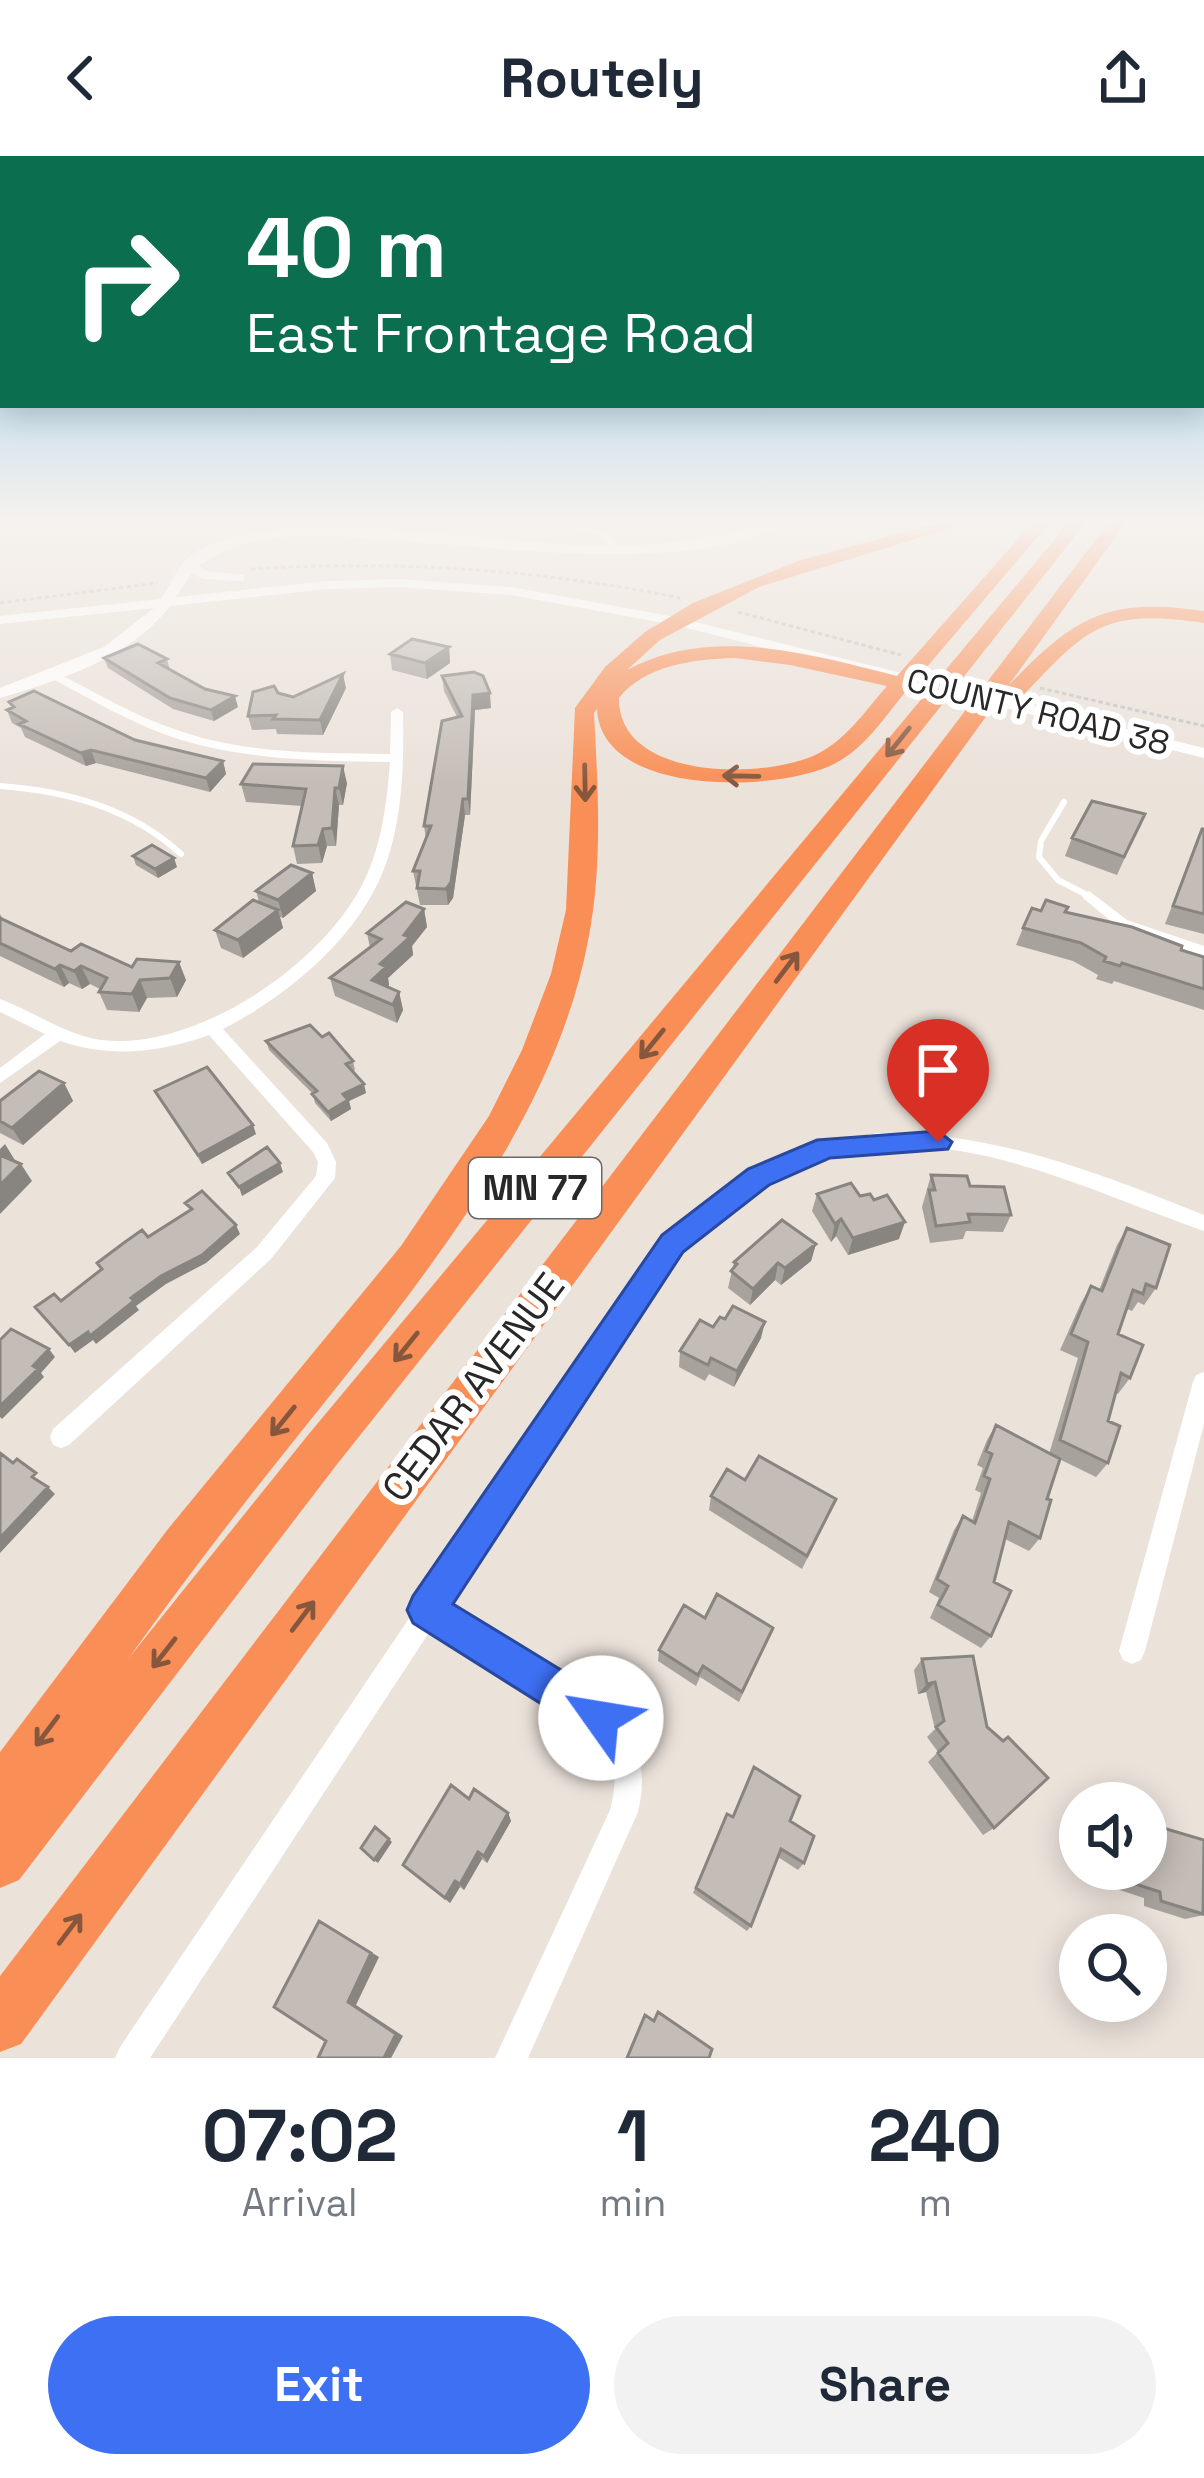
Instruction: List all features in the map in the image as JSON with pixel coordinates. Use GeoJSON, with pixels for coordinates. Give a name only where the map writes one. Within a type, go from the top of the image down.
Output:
{"type":"FeatureCollection","features":[{"type":"Feature","properties":{"kind":"highway"},"geometry":{"type":"LineString","coordinates":[[0,1795],[209,1513],[430,1234],[502,1119],[522,1084],[565,976],[584,897],[584,713],[605,678],[684,615],[697,610]]}},
{"type":"Feature","properties":{"kind":"highway"},"geometry":{"type":"LineString","coordinates":[[965,610],[847,746],[817,765],[766,777],[676,768],[632,748],[619,736],[608,709],[613,694],[633,673],[691,654],[767,656],[872,668],[1001,702]]}},
{"type":"Feature","properties":{"kind":"highway","name":"CEDAR AVENUE"},"geometry":{"type":"LineString","coordinates":[[0,1862],[323,1449],[1007,610]]}},
{"type":"Feature","properties":{"kind":"highway","name":"CEDAR AVENUE"},"geometry":{"type":"LineString","coordinates":[[0,2023],[1053,610]]}},
{"type":"Feature","properties":{"kind":"highway"},"geometry":{"type":"LineString","coordinates":[[910,800],[1078,626],[1118,612],[1204,617]]}},
{"type":"Feature","properties":{"kind":"main road"},"geometry":{"type":"LineString","coordinates":[[0,620],[58,610]]}},
{"type":"Feature","properties":{"kind":"main road"},"geometry":{"type":"LineString","coordinates":[[0,693],[118,644],[144,627],[154,610]]}},
{"type":"Feature","properties":{"kind":"main road","name":"COUNTY ROAD 38"},"geometry":{"type":"LineString","coordinates":[[646,610],[684,615]]}},
{"type":"Feature","properties":{"kind":"main road","name":"COUNTY ROAD 38"},"geometry":{"type":"LineString","coordinates":[[669,610],[872,668],[1204,736]]}},
{"type":"Feature","properties":{"kind":"main road","name":"COUNTY ROAD 38"},"geometry":{"type":"LineString","coordinates":[[1001,702],[1056,703],[1204,753]]}},
{"type":"Feature","properties":{"kind":"street"},"geometry":{"type":"LineString","coordinates":[[51,674],[140,720],[201,742],[290,756],[398,758]]}},
{"type":"Feature","properties":{"kind":"street"},"geometry":{"type":"LineString","coordinates":[[0,1005],[57,1034],[109,1047],[174,1040],[232,1018],[343,923],[363,897],[381,858],[398,758],[397,712]]}},
{"type":"Feature","properties":{"kind":"street"},"geometry":{"type":"LineString","coordinates":[[1089,896],[1122,923],[1204,951]]}},
{"type":"Feature","properties":{"kind":"street"},"geometry":{"type":"LineString","coordinates":[[61,1437],[264,1253],[325,1178],[327,1162],[320,1148],[211,1026]]}},
{"type":"Feature","properties":{"kind":"street"},"geometry":{"type":"LineString","coordinates":[[0,1077],[57,1034]]}},
{"type":"Feature","properties":{"kind":"street"},"geometry":{"type":"LineString","coordinates":[[131,2058],[673,1244],[758,1177],[827,1148],[938,1142],[1007,1151],[1204,1222]]}},
{"type":"Feature","properties":{"kind":"street"},"geometry":{"type":"LineString","coordinates":[[1132,1651],[1204,1382]]}},
{"type":"Feature","properties":{"kind":"street"},"geometry":{"type":"LineString","coordinates":[[426,1610],[601,1718],[619,1736],[629,1758],[631,1786],[624,1812],[511,2058]]}},
{"type":"Feature","properties":{"kind":"lane"},"geometry":{"type":"LineString","coordinates":[[0,785],[38,787],[88,802],[164,835],[181,854]]}},
{"type":"Feature","properties":{"kind":"lane"},"geometry":{"type":"LineString","coordinates":[[1064,802],[1041,841],[1039,857],[1058,880],[1089,896]]}},
{"type":"Feature","properties":{"kind":"path"},"geometry":{"type":"LineString","coordinates":[[1056,703],[1085,695],[1204,726]]}},
{"type":"Feature","properties":{"kind":"building"},"geometry":{"type":"Polygon","coordinates":[[[412,639],[449,647],[425,663],[390,654],[412,639]]]}},
{"type":"Feature","properties":{"kind":"building"},"geometry":{"type":"Polygon","coordinates":[[[138,644],[167,659],[158,663],[205,689],[235,696],[211,710],[170,698],[104,658],[138,644]]]}},
{"type":"Feature","properties":{"kind":"building"},"geometry":{"type":"Polygon","coordinates":[[[474,672],[483,676],[490,693],[473,695],[468,799],[463,799],[451,882],[446,889],[417,888],[420,871],[413,871],[431,826],[424,826],[442,721],[462,716],[442,676],[474,672]]]}},
{"type":"Feature","properties":{"kind":"building"},"geometry":{"type":"Polygon","coordinates":[[[343,674],[320,720],[248,716],[253,692],[274,686],[278,693],[293,697],[343,674]]]}},
{"type":"Feature","properties":{"kind":"building"},"geometry":{"type":"Polygon","coordinates":[[[34,691],[135,740],[223,761],[206,778],[91,750],[81,753],[19,724],[26,721],[7,710],[14,707],[9,702],[34,691]]]}},
{"type":"Feature","properties":{"kind":"building"},"geometry":{"type":"Polygon","coordinates":[[[253,764],[343,766],[339,788],[335,788],[332,828],[323,829],[318,845],[293,846],[306,789],[241,784],[253,764]]]}},
{"type":"Feature","properties":{"kind":"building"},"geometry":{"type":"Polygon","coordinates":[[[1092,801],[1145,814],[1124,857],[1072,838],[1092,801]]]}},
{"type":"Feature","properties":{"kind":"building"},"geometry":{"type":"Polygon","coordinates":[[[1204,829],[1204,914],[1173,906],[1204,829]]]}},
{"type":"Feature","properties":{"kind":"building"},"geometry":{"type":"Polygon","coordinates":[[[152,845],[174,858],[155,869],[133,856],[152,845]]]}},
{"type":"Feature","properties":{"kind":"building"},"geometry":{"type":"Polygon","coordinates":[[[291,865],[312,873],[278,900],[256,891],[291,865]]]}},
{"type":"Feature","properties":{"kind":"building"},"geometry":{"type":"Polygon","coordinates":[[[253,900],[278,910],[238,940],[215,930],[253,900]]]}},
{"type":"Feature","properties":{"kind":"building"},"geometry":{"type":"Polygon","coordinates":[[[1046,900],[1068,907],[1065,912],[1132,927],[1204,957],[1204,989],[1104,961],[1106,957],[1081,943],[1023,928],[1032,908],[1041,911],[1046,900]]]}},
{"type":"Feature","properties":{"kind":"building"},"geometry":{"type":"Polygon","coordinates":[[[406,902],[424,909],[404,935],[410,937],[380,964],[386,967],[372,980],[399,992],[393,1005],[330,978],[381,939],[367,933],[406,902]]]}},
{"type":"Feature","properties":{"kind":"building"},"geometry":{"type":"Polygon","coordinates":[[[0,918],[71,951],[81,944],[132,967],[137,959],[179,962],[170,978],[140,980],[132,994],[99,992],[107,978],[81,966],[74,971],[60,965],[55,969],[0,943],[0,918]]]}},
{"type":"Feature","properties":{"kind":"building"},"geometry":{"type":"Polygon","coordinates":[[[310,1025],[322,1037],[329,1033],[353,1061],[346,1064],[364,1084],[343,1094],[348,1100],[328,1112],[312,1094],[317,1091],[266,1041],[310,1025]]]}},
{"type":"Feature","properties":{"kind":"building"},"geometry":{"type":"Polygon","coordinates":[[[207,1067],[253,1125],[198,1155],[155,1091],[207,1067]]]}},
{"type":"Feature","properties":{"kind":"building"},"geometry":{"type":"Polygon","coordinates":[[[39,1071],[64,1083],[12,1128],[0,1121],[0,1101],[39,1071]]]}},
{"type":"Feature","properties":{"kind":"building"},"geometry":{"type":"Polygon","coordinates":[[[267,1147],[280,1163],[239,1187],[228,1173],[267,1147]]]}},
{"type":"Feature","properties":{"kind":"building"},"geometry":{"type":"Polygon","coordinates":[[[0,1155],[21,1164],[0,1185],[0,1155]]]}},
{"type":"Feature","properties":{"kind":"building"},"geometry":{"type":"Polygon","coordinates":[[[931,1175],[967,1176],[970,1186],[1004,1187],[1011,1215],[968,1214],[970,1222],[936,1226],[931,1175]]]}},
{"type":"Feature","properties":{"kind":"building"},"geometry":{"type":"Polygon","coordinates":[[[851,1183],[860,1196],[870,1194],[874,1200],[887,1195],[905,1222],[853,1238],[841,1219],[835,1224],[817,1194],[851,1183]]]}},
{"type":"Feature","properties":{"kind":"building"},"geometry":{"type":"Polygon","coordinates":[[[202,1191],[236,1225],[202,1255],[131,1298],[134,1301],[90,1336],[88,1332],[69,1345],[35,1307],[54,1294],[61,1301],[102,1269],[97,1263],[142,1230],[148,1237],[192,1209],[185,1203],[202,1191]]]}},
{"type":"Feature","properties":{"kind":"building"},"geometry":{"type":"Polygon","coordinates":[[[782,1220],[816,1244],[785,1268],[778,1263],[753,1289],[731,1271],[734,1262],[782,1220]]]}},
{"type":"Feature","properties":{"kind":"building"},"geometry":{"type":"Polygon","coordinates":[[[1127,1228],[1170,1245],[1156,1288],[1146,1284],[1143,1294],[1133,1290],[1118,1334],[1143,1345],[1130,1378],[1121,1373],[1108,1421],[1120,1426],[1108,1463],[1060,1440],[1088,1342],[1071,1334],[1091,1286],[1102,1291],[1127,1228]]]}},
{"type":"Feature","properties":{"kind":"building"},"geometry":{"type":"Polygon","coordinates":[[[733,1306],[765,1322],[737,1371],[711,1358],[708,1365],[680,1351],[700,1320],[713,1327],[733,1306]]]}},
{"type":"Feature","properties":{"kind":"building"},"geometry":{"type":"Polygon","coordinates":[[[11,1329],[49,1349],[33,1366],[38,1369],[0,1406],[0,1340],[11,1329]]]}},
{"type":"Feature","properties":{"kind":"building"},"geometry":{"type":"Polygon","coordinates":[[[996,1425],[1060,1459],[1040,1538],[1009,1522],[994,1582],[1011,1591],[991,1636],[938,1605],[948,1586],[937,1579],[963,1516],[975,1523],[990,1479],[984,1476],[992,1454],[986,1451],[996,1425]]]}},
{"type":"Feature","properties":{"kind":"building"},"geometry":{"type":"Polygon","coordinates":[[[0,1453],[13,1463],[17,1459],[48,1487],[0,1538],[0,1453]]]}},
{"type":"Feature","properties":{"kind":"building"},"geometry":{"type":"Polygon","coordinates":[[[759,1456],[836,1499],[807,1556],[711,1496],[727,1469],[745,1480],[759,1456]]]}},
{"type":"Feature","properties":{"kind":"building"},"geometry":{"type":"Polygon","coordinates":[[[717,1594],[773,1628],[742,1692],[703,1666],[698,1675],[659,1650],[684,1605],[705,1618],[717,1594]]]}},
{"type":"Feature","properties":{"kind":"building"},"geometry":{"type":"Polygon","coordinates":[[[973,1656],[987,1727],[1003,1741],[1008,1737],[1048,1778],[994,1828],[938,1753],[948,1743],[936,1727],[944,1721],[935,1682],[927,1684],[922,1659],[973,1656]]]}},
{"type":"Feature","properties":{"kind":"building"},"geometry":{"type":"Polygon","coordinates":[[[754,1767],[800,1796],[790,1821],[814,1836],[804,1863],[781,1849],[751,1926],[696,1888],[727,1814],[733,1817],[754,1767]]]}},
{"type":"Feature","properties":{"kind":"building"},"geometry":{"type":"Polygon","coordinates":[[[451,1785],[469,1799],[474,1789],[508,1813],[484,1856],[478,1852],[460,1884],[455,1881],[445,1898],[403,1865],[451,1785]]]}},
{"type":"Feature","properties":{"kind":"building"},"geometry":{"type":"Polygon","coordinates":[[[375,1827],[389,1839],[374,1860],[361,1848],[375,1827]]]}},
{"type":"Feature","properties":{"kind":"building"},"geometry":{"type":"Polygon","coordinates":[[[1167,1829],[1204,1840],[1203,1914],[1161,1901],[1160,1892],[1154,1890],[1167,1890],[1167,1829]]]}},
{"type":"Feature","properties":{"kind":"building"},"geometry":{"type":"Polygon","coordinates":[[[319,1921],[371,1953],[348,2002],[396,2034],[384,2058],[318,2058],[326,2041],[274,2007],[319,1921]]]}},
{"type":"Feature","properties":{"kind":"building"},"geometry":{"type":"Polygon","coordinates":[[[658,2012],[712,2049],[709,2058],[627,2058],[645,2015],[654,2021],[658,2012]]]}},
{"type":"Feature","properties":{"kind":"route"},"geometry":{"type":"LineString","coordinates":[[601,1718],[426,1610],[673,1244],[758,1177],[827,1148],[938,1142]]}}]}
